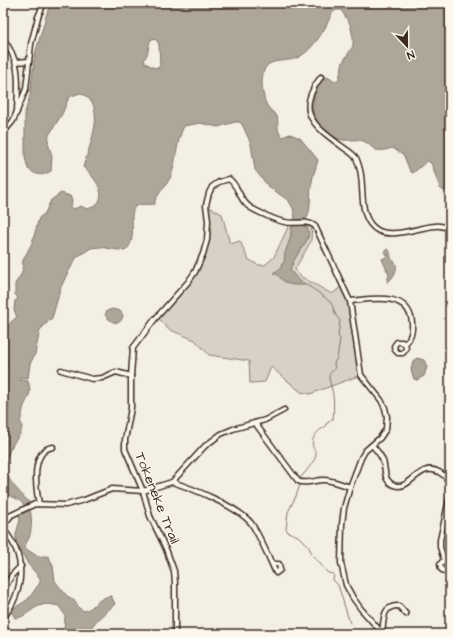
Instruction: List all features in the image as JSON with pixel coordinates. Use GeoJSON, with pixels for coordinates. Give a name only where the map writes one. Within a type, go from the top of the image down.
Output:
{"type":"FeatureCollection","features":[{"type":"Feature","properties":{"kind":"street"},"geometry":{"type":"LineString","coordinates":[[3,133],[17,114],[26,89],[29,61],[38,17],[44,3]]}},
{"type":"Feature","properties":{"kind":"street"},"geometry":{"type":"LineString","coordinates":[[3,39],[10,48],[16,62],[18,80],[17,114]]}},
{"type":"Feature","properties":{"kind":"street"},"geometry":{"type":"LineString","coordinates":[[16,62],[29,61]]}},
{"type":"Feature","properties":{"kind":"street"},"geometry":{"type":"LineString","coordinates":[[321,77],[317,82],[309,100],[308,113],[320,131],[356,158],[362,177],[365,212],[371,226],[381,232],[389,234],[435,226],[450,229]]}},
{"type":"Feature","properties":{"kind":"street","name":"Tokeneke Trail"},"geometry":{"type":"LineString","coordinates":[[175,634],[174,571],[166,549],[150,516],[143,491],[125,449],[125,440],[131,408],[133,348],[136,342],[155,319],[188,282],[200,262],[207,240],[208,221],[206,205],[212,188],[219,182],[229,179],[234,182],[245,203],[252,208],[281,221],[312,224],[316,228],[350,301]]}},
{"type":"Feature","properties":{"kind":"street"},"geometry":{"type":"LineString","coordinates":[[382,633],[353,598],[346,585],[342,569],[342,524],[344,508],[350,487],[365,451],[380,438],[386,430],[387,417],[381,400],[361,375],[350,301],[389,298],[405,306],[412,318],[413,325],[411,337],[405,344]]}},
{"type":"Feature","properties":{"kind":"street"},"geometry":{"type":"LineString","coordinates":[[62,370],[92,379],[102,378],[116,372],[131,376]]}},
{"type":"Feature","properties":{"kind":"street"},"geometry":{"type":"LineString","coordinates":[[3,519],[37,504],[66,505],[84,500],[112,488],[143,491],[172,482],[205,446],[221,434],[269,418],[284,410]]}},
{"type":"Feature","properties":{"kind":"street"},"geometry":{"type":"LineString","coordinates":[[255,423],[298,481],[303,483],[333,480],[350,487]]}},
{"type":"Feature","properties":{"kind":"street"},"geometry":{"type":"LineString","coordinates":[[372,445],[383,462],[386,478],[395,486],[402,486],[424,470],[430,469],[442,473],[446,477],[450,486]]}},
{"type":"Feature","properties":{"kind":"street"},"geometry":{"type":"LineString","coordinates":[[37,504],[35,472],[44,451],[50,447],[53,447]]}},
{"type":"Feature","properties":{"kind":"street"},"geometry":{"type":"LineString","coordinates":[[172,482],[194,489],[245,517],[252,524],[272,564]]}},
{"type":"Feature","properties":{"kind":"street"},"geometry":{"type":"LineString","coordinates":[[444,560],[440,540],[450,495]]}},
{"type":"Feature","properties":{"kind":"street"},"geometry":{"type":"LineString","coordinates":[[3,618],[13,601],[20,580],[20,558],[3,528],[4,524],[12,516]]}},
{"type":"Feature","properties":{"kind":"street"},"geometry":{"type":"LineString","coordinates":[[444,560],[450,562]]}},
{"type":"Feature","properties":{"kind":"street"},"geometry":{"type":"LineString","coordinates":[[444,560],[440,564],[441,569],[444,571],[450,569]]}},
{"type":"Feature","properties":{"kind":"street"},"geometry":{"type":"LineString","coordinates":[[3,590],[12,575],[21,566]]}},
{"type":"Feature","properties":{"kind":"street"},"geometry":{"type":"LineString","coordinates":[[382,633],[385,612],[389,607],[393,605],[399,606],[406,614]]}},
{"type":"Feature","properties":{"kind":"shaded area"},"geometry":{"type":"Polygon","coordinates":[[[50,3],[450,3],[450,190],[444,191],[440,188],[431,163],[427,161],[413,173],[410,171],[404,156],[393,148],[377,150],[366,142],[360,140],[339,139],[326,131],[316,119],[313,105],[320,83],[327,77],[335,81],[339,79],[343,62],[353,46],[353,37],[350,24],[341,10],[336,10],[332,13],[319,38],[310,49],[295,59],[273,62],[269,64],[263,73],[262,85],[264,98],[268,107],[277,116],[280,134],[282,137],[290,134],[300,138],[318,160],[311,186],[309,214],[307,218],[298,220],[299,225],[305,225],[308,229],[308,236],[290,270],[298,280],[307,285],[287,283],[277,274],[273,273],[281,268],[282,264],[284,263],[292,225],[296,224],[293,208],[289,201],[268,186],[255,170],[251,144],[242,124],[235,122],[218,127],[200,123],[184,126],[179,138],[171,176],[155,200],[155,204],[138,205],[133,210],[132,240],[129,246],[125,251],[100,247],[91,248],[77,257],[61,287],[52,318],[40,330],[35,354],[30,364],[28,378],[20,377],[20,380],[28,381],[30,391],[23,408],[20,421],[22,428],[9,453],[6,469],[11,482],[30,503],[30,505],[25,507],[18,499],[3,491],[3,379],[8,378],[7,353],[3,350],[3,345],[8,344],[3,342],[7,328],[17,317],[14,310],[15,301],[18,298],[15,294],[15,284],[22,273],[23,260],[32,243],[39,218],[45,213],[51,200],[61,193],[70,196],[72,200],[71,206],[74,209],[81,206],[87,209],[96,205],[100,200],[101,195],[98,184],[83,167],[94,131],[95,112],[93,104],[88,98],[80,93],[69,97],[62,114],[49,135],[48,143],[52,156],[51,171],[44,174],[39,174],[28,169],[25,157],[25,112],[30,96],[35,54],[50,3]],[[151,39],[144,59],[145,63],[155,68],[160,67],[159,45],[157,40],[151,39]]]}},
{"type":"Feature","properties":{"kind":"shaded area"},"geometry":{"type":"Polygon","coordinates":[[[206,205],[222,214],[230,244],[240,241],[248,259],[258,265],[265,265],[274,257],[290,223],[312,224],[311,241],[295,269],[300,276],[332,294],[343,285],[350,301],[361,375],[310,394],[301,392],[271,367],[265,382],[250,383],[249,361],[209,355],[195,340],[168,329],[157,316],[195,272],[207,240],[206,205]]]}},
{"type":"Feature","properties":{"kind":"shaded area"},"geometry":{"type":"Polygon","coordinates":[[[388,249],[392,259],[395,262],[396,270],[387,282],[389,275],[382,259],[388,256],[384,251],[388,249]]]}},
{"type":"Feature","properties":{"kind":"shaded area"},"geometry":{"type":"Polygon","coordinates":[[[112,309],[120,311],[123,315],[122,319],[118,323],[112,322],[105,315],[107,311],[112,309]]]}},
{"type":"Feature","properties":{"kind":"shaded area"},"geometry":{"type":"Polygon","coordinates":[[[417,358],[424,360],[427,367],[424,376],[417,380],[414,379],[411,370],[413,361],[417,358]]]}},
{"type":"Feature","properties":{"kind":"shaded area"},"geometry":{"type":"Polygon","coordinates":[[[30,509],[31,531],[25,547],[37,555],[49,557],[53,566],[55,581],[66,595],[75,601],[79,608],[83,611],[87,610],[106,597],[111,596],[115,604],[96,621],[89,634],[64,634],[65,615],[59,606],[44,604],[19,618],[15,618],[11,611],[28,599],[40,583],[40,578],[28,564],[16,542],[16,534],[20,520],[19,514],[30,509]]]}},
{"type":"Feature","properties":{"kind":"waterway"},"geometry":{"type":"LineString","coordinates":[[300,478],[310,467],[315,458],[316,453],[312,442],[313,439],[319,431],[333,419],[333,393],[329,377],[330,373],[335,369],[334,363],[337,358],[340,339],[338,336],[340,320],[331,303],[307,285]]}},
{"type":"Feature","properties":{"kind":"waterway"},"geometry":{"type":"LineString","coordinates":[[300,485],[288,512],[286,529],[288,532],[298,536],[308,546],[315,559],[328,573],[334,574],[333,580],[338,585],[350,623]]}}]}
